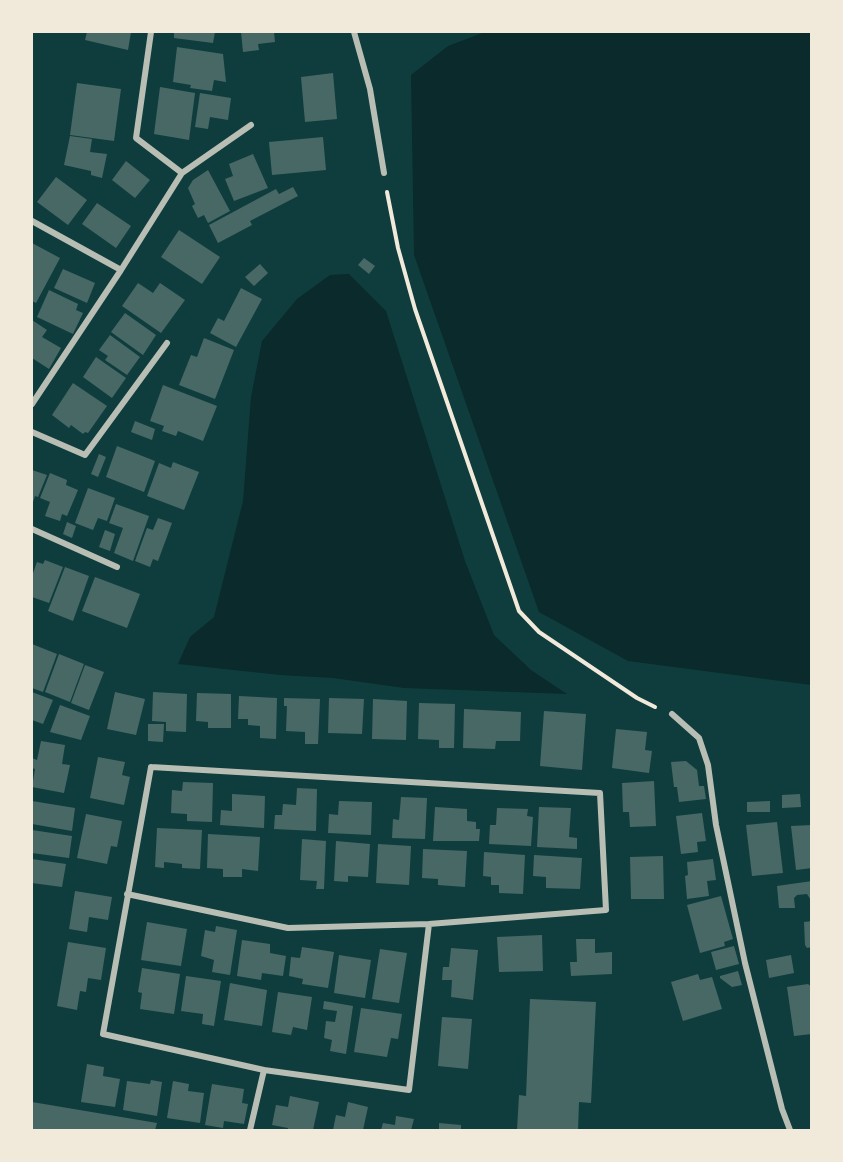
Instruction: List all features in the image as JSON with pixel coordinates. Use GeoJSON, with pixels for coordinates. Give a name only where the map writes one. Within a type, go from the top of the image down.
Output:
{"type":"FeatureCollection","features":[{"type":"Feature","properties":{"kind":"street"},"geometry":{"type":"LineString","coordinates":[[151,32],[136,138],[182,173]]}},
{"type":"Feature","properties":{"kind":"street"},"geometry":{"type":"LineString","coordinates":[[354,32],[370,89],[384,173]]}},
{"type":"Feature","properties":{"kind":"street"},"geometry":{"type":"LineString","coordinates":[[32,404],[182,173],[251,125]]}},
{"type":"Feature","properties":{"kind":"street"},"geometry":{"type":"LineString","coordinates":[[32,221],[121,270]]}},
{"type":"Feature","properties":{"kind":"street"},"geometry":{"type":"LineString","coordinates":[[32,432],[85,455],[167,343]]}},
{"type":"Feature","properties":{"kind":"street"},"geometry":{"type":"LineString","coordinates":[[32,529],[117,567]]}},
{"type":"Feature","properties":{"kind":"street"},"geometry":{"type":"LineString","coordinates":[[672,714],[699,738],[708,765],[716,825],[745,963],[782,1109],[790,1131]]}},
{"type":"Feature","properties":{"kind":"street"},"geometry":{"type":"LineString","coordinates":[[127,894],[288,928],[429,924],[606,910],[600,793],[151,766],[127,894],[103,1034],[264,1070],[409,1090],[429,924]]}},
{"type":"Feature","properties":{"kind":"street"},"geometry":{"type":"LineString","coordinates":[[250,1131],[264,1070]]}},
{"type":"Feature","properties":{"kind":"path"},"geometry":{"type":"LineString","coordinates":[[384,173],[398,248],[415,309],[519,611],[538,632],[566,651],[637,698],[672,714]]}},
{"type":"Feature","properties":{"kind":"water"},"geometry":{"type":"Polygon","coordinates":[[[485,32],[811,32],[811,685],[628,661],[539,612],[414,255],[411,75],[448,46],[485,32]]]}},
{"type":"Feature","properties":{"kind":"water"},"geometry":{"type":"Polygon","coordinates":[[[349,274],[386,311],[465,561],[494,635],[531,670],[567,694],[404,688],[333,678],[178,664],[190,637],[214,617],[243,501],[251,397],[262,341],[297,299],[330,275],[349,274]]]}},
{"type":"Feature","properties":{"kind":"building"},"geometry":{"type":"Polygon","coordinates":[[[87,32],[131,32],[128,50],[85,40],[87,32]]]}},
{"type":"Feature","properties":{"kind":"building"},"geometry":{"type":"Polygon","coordinates":[[[174,32],[215,32],[213,43],[174,38],[174,32]]]}},
{"type":"Feature","properties":{"kind":"building"},"geometry":{"type":"Polygon","coordinates":[[[241,32],[274,32],[275,42],[258,44],[259,50],[243,52],[241,32]]]}},
{"type":"Feature","properties":{"kind":"building"},"geometry":{"type":"Polygon","coordinates":[[[177,47],[223,54],[226,82],[214,80],[212,91],[190,88],[191,85],[173,82],[177,47]]]}},
{"type":"Feature","properties":{"kind":"building"},"geometry":{"type":"Polygon","coordinates":[[[333,73],[337,119],[305,122],[301,77],[333,73]]]}},
{"type":"Feature","properties":{"kind":"building"},"geometry":{"type":"Polygon","coordinates":[[[77,83],[121,89],[114,141],[70,135],[77,83]]]}},
{"type":"Feature","properties":{"kind":"building"},"geometry":{"type":"Polygon","coordinates":[[[160,87],[195,93],[189,140],[154,134],[160,87]]]}},
{"type":"Feature","properties":{"kind":"building"},"geometry":{"type":"Polygon","coordinates":[[[200,93],[231,98],[228,120],[210,117],[208,129],[195,127],[200,93]]]}},
{"type":"Feature","properties":{"kind":"building"},"geometry":{"type":"Polygon","coordinates":[[[70,136],[92,139],[90,152],[107,154],[102,178],[91,175],[91,171],[64,165],[70,136]]]}},
{"type":"Feature","properties":{"kind":"building"},"geometry":{"type":"Polygon","coordinates":[[[323,137],[326,170],[272,175],[269,142],[323,137]]]}},
{"type":"Feature","properties":{"kind":"building"},"geometry":{"type":"Polygon","coordinates":[[[253,154],[268,188],[234,201],[225,179],[233,176],[229,164],[253,154]]]}},
{"type":"Feature","properties":{"kind":"building"},"geometry":{"type":"Polygon","coordinates":[[[126,161],[150,180],[135,198],[112,180],[126,161]]]}},
{"type":"Feature","properties":{"kind":"building"},"geometry":{"type":"Polygon","coordinates":[[[208,170],[230,211],[208,223],[204,215],[198,218],[192,206],[195,204],[188,188],[193,180],[208,170]]]}},
{"type":"Feature","properties":{"kind":"building"},"geometry":{"type":"Polygon","coordinates":[[[56,177],[87,200],[68,225],[37,202],[56,177]]]}},
{"type":"Feature","properties":{"kind":"building"},"geometry":{"type":"Polygon","coordinates":[[[293,187],[298,196],[250,221],[252,225],[218,243],[209,225],[276,189],[279,194],[293,187]]]}},
{"type":"Feature","properties":{"kind":"building"},"geometry":{"type":"Polygon","coordinates":[[[97,203],[131,226],[116,248],[82,224],[97,203]]]}},
{"type":"Feature","properties":{"kind":"building"},"geometry":{"type":"Polygon","coordinates":[[[179,230],[220,257],[202,284],[161,257],[179,230]]]}},
{"type":"Feature","properties":{"kind":"building"},"geometry":{"type":"Polygon","coordinates":[[[32,243],[60,258],[36,303],[32,301],[32,243]]]}},
{"type":"Feature","properties":{"kind":"building"},"geometry":{"type":"Polygon","coordinates":[[[364,258],[375,266],[369,274],[358,265],[364,258]]]}},
{"type":"Feature","properties":{"kind":"building"},"geometry":{"type":"Polygon","coordinates":[[[260,264],[268,273],[254,286],[245,277],[260,264]]]}},
{"type":"Feature","properties":{"kind":"building"},"geometry":{"type":"Polygon","coordinates":[[[63,269],[95,283],[87,303],[54,288],[63,269]]]}},
{"type":"Feature","properties":{"kind":"building"},"geometry":{"type":"Polygon","coordinates":[[[138,283],[153,293],[160,283],[185,300],[161,333],[122,306],[138,283]]]}},
{"type":"Feature","properties":{"kind":"building"},"geometry":{"type":"Polygon","coordinates":[[[241,288],[262,299],[236,347],[210,333],[218,318],[224,321],[241,288]]]}},
{"type":"Feature","properties":{"kind":"building"},"geometry":{"type":"Polygon","coordinates":[[[49,290],[78,304],[76,310],[83,313],[73,334],[37,317],[49,290]]]}},
{"type":"Feature","properties":{"kind":"building"},"geometry":{"type":"Polygon","coordinates":[[[125,313],[156,335],[143,355],[111,332],[125,313]]]}},
{"type":"Feature","properties":{"kind":"building"},"geometry":{"type":"Polygon","coordinates":[[[32,320],[47,330],[42,337],[61,348],[49,369],[32,358],[32,320]]]}},
{"type":"Feature","properties":{"kind":"building"},"geometry":{"type":"Polygon","coordinates":[[[110,335],[140,357],[127,375],[105,360],[108,356],[99,350],[110,335]]]}},
{"type":"Feature","properties":{"kind":"building"},"geometry":{"type":"Polygon","coordinates":[[[204,338],[234,350],[215,399],[179,385],[191,355],[197,357],[204,338]]]}},
{"type":"Feature","properties":{"kind":"building"},"geometry":{"type":"Polygon","coordinates":[[[96,357],[126,378],[112,398],[83,377],[96,357]]]}},
{"type":"Feature","properties":{"kind":"building"},"geometry":{"type":"Polygon","coordinates":[[[73,383],[107,406],[88,433],[83,434],[71,425],[69,428],[52,415],[73,383]]]}},
{"type":"Feature","properties":{"kind":"building"},"geometry":{"type":"Polygon","coordinates":[[[163,385],[217,406],[203,441],[178,431],[176,436],[162,431],[164,426],[150,421],[163,385]]]}},
{"type":"Feature","properties":{"kind":"building"},"geometry":{"type":"Polygon","coordinates":[[[135,421],[155,429],[152,440],[131,432],[135,421]]]}},
{"type":"Feature","properties":{"kind":"building"},"geometry":{"type":"Polygon","coordinates":[[[117,446],[155,461],[144,492],[106,477],[117,446]]]}},
{"type":"Feature","properties":{"kind":"building"},"geometry":{"type":"Polygon","coordinates":[[[99,454],[106,457],[98,477],[91,474],[99,454]]]}},
{"type":"Feature","properties":{"kind":"building"},"geometry":{"type":"Polygon","coordinates":[[[173,462],[199,472],[184,510],[147,496],[159,463],[171,468],[173,462]]]}},
{"type":"Feature","properties":{"kind":"building"},"geometry":{"type":"Polygon","coordinates":[[[32,470],[47,475],[32,505],[32,470]]]}},
{"type":"Feature","properties":{"kind":"building"},"geometry":{"type":"Polygon","coordinates":[[[50,473],[67,480],[66,485],[78,490],[67,516],[62,514],[60,521],[45,516],[50,502],[40,498],[50,473]]]}},
{"type":"Feature","properties":{"kind":"building"},"geometry":{"type":"Polygon","coordinates":[[[88,488],[115,498],[107,521],[98,518],[93,530],[75,523],[88,488]]]}},
{"type":"Feature","properties":{"kind":"building"},"geometry":{"type":"Polygon","coordinates":[[[116,504],[149,516],[133,561],[114,553],[123,528],[109,523],[116,504]]]}},
{"type":"Feature","properties":{"kind":"building"},"geometry":{"type":"Polygon","coordinates":[[[158,518],[172,523],[158,561],[153,559],[150,567],[135,561],[147,528],[153,530],[158,518]]]}},
{"type":"Feature","properties":{"kind":"building"},"geometry":{"type":"Polygon","coordinates":[[[67,522],[76,526],[72,538],[63,534],[67,522]]]}},
{"type":"Feature","properties":{"kind":"building"},"geometry":{"type":"Polygon","coordinates":[[[105,530],[115,534],[110,551],[99,547],[105,530]]]}},
{"type":"Feature","properties":{"kind":"building"},"geometry":{"type":"Polygon","coordinates":[[[45,560],[63,567],[49,603],[32,597],[32,576],[37,562],[43,564],[45,560]]]}},
{"type":"Feature","properties":{"kind":"building"},"geometry":{"type":"Polygon","coordinates":[[[65,567],[89,576],[73,621],[48,611],[65,567]]]}},
{"type":"Feature","properties":{"kind":"building"},"geometry":{"type":"Polygon","coordinates":[[[95,577],[140,594],[127,628],[82,611],[95,577]]]}},
{"type":"Feature","properties":{"kind":"building"},"geometry":{"type":"Polygon","coordinates":[[[32,644],[57,654],[43,692],[32,688],[32,644]]]}},
{"type":"Feature","properties":{"kind":"building"},"geometry":{"type":"Polygon","coordinates":[[[59,654],[84,664],[70,702],[45,692],[59,654]]]}},
{"type":"Feature","properties":{"kind":"building"},"geometry":{"type":"Polygon","coordinates":[[[85,665],[104,672],[89,710],[71,703],[85,665]]]}},
{"type":"Feature","properties":{"kind":"building"},"geometry":{"type":"Polygon","coordinates":[[[32,692],[53,700],[43,724],[32,720],[32,692]]]}},
{"type":"Feature","properties":{"kind":"building"},"geometry":{"type":"Polygon","coordinates":[[[115,692],[145,699],[136,735],[107,729],[115,692]]]}},
{"type":"Feature","properties":{"kind":"building"},"geometry":{"type":"Polygon","coordinates":[[[153,692],[187,694],[186,732],[166,731],[166,722],[152,721],[153,692]]]}},
{"type":"Feature","properties":{"kind":"building"},"geometry":{"type":"Polygon","coordinates":[[[197,693],[231,694],[231,728],[208,728],[208,722],[196,721],[197,693]]]}},
{"type":"Feature","properties":{"kind":"building"},"geometry":{"type":"Polygon","coordinates":[[[239,696],[277,698],[276,739],[260,738],[260,726],[248,725],[248,719],[238,719],[239,696]]]}},
{"type":"Feature","properties":{"kind":"building"},"geometry":{"type":"Polygon","coordinates":[[[284,698],[320,699],[318,744],[305,744],[305,732],[286,731],[287,706],[284,706],[284,698]]]}},
{"type":"Feature","properties":{"kind":"building"},"geometry":{"type":"Polygon","coordinates":[[[329,698],[364,699],[362,734],[328,733],[329,698]]]}},
{"type":"Feature","properties":{"kind":"building"},"geometry":{"type":"Polygon","coordinates":[[[373,699],[407,701],[406,740],[372,739],[373,699]]]}},
{"type":"Feature","properties":{"kind":"building"},"geometry":{"type":"Polygon","coordinates":[[[419,703],[455,704],[454,748],[439,748],[439,740],[418,739],[419,703]]]}},
{"type":"Feature","properties":{"kind":"building"},"geometry":{"type":"Polygon","coordinates":[[[60,705],[90,716],[81,740],[50,732],[60,705]]]}},
{"type":"Feature","properties":{"kind":"building"},"geometry":{"type":"Polygon","coordinates":[[[464,709],[521,712],[520,741],[496,741],[495,749],[463,748],[464,709]]]}},
{"type":"Feature","properties":{"kind":"building"},"geometry":{"type":"Polygon","coordinates":[[[544,711],[586,714],[582,770],[540,766],[544,711]]]}},
{"type":"Feature","properties":{"kind":"building"},"geometry":{"type":"Polygon","coordinates":[[[148,724],[164,724],[163,742],[148,741],[148,724]]]}},
{"type":"Feature","properties":{"kind":"building"},"geometry":{"type":"Polygon","coordinates":[[[616,729],[647,732],[645,750],[652,751],[649,773],[612,768],[616,729]]]}},
{"type":"Feature","properties":{"kind":"building"},"geometry":{"type":"Polygon","coordinates":[[[41,741],[65,745],[62,764],[70,765],[64,793],[32,787],[35,769],[32,768],[32,758],[37,760],[41,741]]]}},
{"type":"Feature","properties":{"kind":"building"},"geometry":{"type":"Polygon","coordinates":[[[98,757],[125,762],[122,775],[130,777],[124,805],[90,798],[98,757]]]}},
{"type":"Feature","properties":{"kind":"building"},"geometry":{"type":"Polygon","coordinates":[[[686,761],[697,770],[699,786],[704,786],[706,799],[679,802],[677,787],[674,787],[671,762],[686,761]]]}},
{"type":"Feature","properties":{"kind":"building"},"geometry":{"type":"Polygon","coordinates":[[[654,781],[656,826],[630,827],[629,812],[623,812],[622,783],[654,781]]]}},
{"type":"Feature","properties":{"kind":"building"},"geometry":{"type":"Polygon","coordinates":[[[183,782],[213,783],[212,822],[187,821],[187,814],[171,813],[172,790],[182,791],[183,782]]]}},
{"type":"Feature","properties":{"kind":"building"},"geometry":{"type":"Polygon","coordinates":[[[297,788],[317,789],[316,831],[274,829],[275,815],[282,815],[283,804],[296,805],[297,788]]]}},
{"type":"Feature","properties":{"kind":"building"},"geometry":{"type":"Polygon","coordinates":[[[232,794],[265,796],[264,828],[220,825],[221,810],[232,811],[232,794]]]}},
{"type":"Feature","properties":{"kind":"building"},"geometry":{"type":"Polygon","coordinates":[[[800,794],[801,807],[782,808],[782,795],[800,794]]]}},
{"type":"Feature","properties":{"kind":"building"},"geometry":{"type":"Polygon","coordinates":[[[401,797],[427,798],[425,839],[392,838],[393,819],[399,820],[401,797]]]}},
{"type":"Feature","properties":{"kind":"building"},"geometry":{"type":"Polygon","coordinates":[[[32,801],[75,808],[72,831],[32,824],[32,801]]]}},
{"type":"Feature","properties":{"kind":"building"},"geometry":{"type":"Polygon","coordinates":[[[339,801],[372,802],[371,835],[328,833],[329,814],[338,815],[339,801]]]}},
{"type":"Feature","properties":{"kind":"building"},"geometry":{"type":"Polygon","coordinates":[[[770,801],[770,812],[747,812],[747,802],[770,801]]]}},
{"type":"Feature","properties":{"kind":"building"},"geometry":{"type":"Polygon","coordinates":[[[435,807],[467,809],[467,821],[476,822],[476,829],[480,829],[479,841],[433,841],[435,807]]]}},
{"type":"Feature","properties":{"kind":"building"},"geometry":{"type":"Polygon","coordinates":[[[539,807],[571,808],[569,837],[577,838],[577,849],[537,847],[539,807]]]}},
{"type":"Feature","properties":{"kind":"building"},"geometry":{"type":"Polygon","coordinates":[[[497,808],[528,809],[527,816],[533,817],[531,846],[489,844],[490,825],[496,825],[497,808]]]}},
{"type":"Feature","properties":{"kind":"building"},"geometry":{"type":"Polygon","coordinates":[[[702,813],[706,841],[697,842],[698,852],[681,854],[676,816],[702,813]]]}},
{"type":"Feature","properties":{"kind":"building"},"geometry":{"type":"Polygon","coordinates":[[[86,814],[122,821],[117,847],[111,846],[107,864],[77,858],[86,814]]]}},
{"type":"Feature","properties":{"kind":"building"},"geometry":{"type":"Polygon","coordinates":[[[777,822],[783,873],[752,876],[746,825],[777,822]]]}},
{"type":"Feature","properties":{"kind":"building"},"geometry":{"type":"Polygon","coordinates":[[[812,825],[812,868],[796,870],[791,826],[812,825]]]}},
{"type":"Feature","properties":{"kind":"building"},"geometry":{"type":"Polygon","coordinates":[[[157,828],[202,830],[200,869],[182,868],[182,864],[164,862],[164,868],[155,867],[157,828]]]}},
{"type":"Feature","properties":{"kind":"building"},"geometry":{"type":"Polygon","coordinates":[[[32,830],[72,836],[69,858],[32,853],[32,830]]]}},
{"type":"Feature","properties":{"kind":"building"},"geometry":{"type":"Polygon","coordinates":[[[208,834],[260,837],[258,871],[242,869],[242,877],[223,877],[223,869],[207,868],[208,834]]]}},
{"type":"Feature","properties":{"kind":"building"},"geometry":{"type":"Polygon","coordinates":[[[302,839],[326,841],[324,889],[316,889],[317,881],[300,880],[302,839]]]}},
{"type":"Feature","properties":{"kind":"building"},"geometry":{"type":"Polygon","coordinates":[[[336,841],[370,844],[368,877],[348,876],[348,882],[334,881],[336,841]]]}},
{"type":"Feature","properties":{"kind":"building"},"geometry":{"type":"Polygon","coordinates":[[[378,844],[411,846],[409,885],[376,883],[378,844]]]}},
{"type":"Feature","properties":{"kind":"building"},"geometry":{"type":"Polygon","coordinates":[[[423,849],[467,851],[465,887],[438,885],[438,879],[422,878],[423,849]]]}},
{"type":"Feature","properties":{"kind":"building"},"geometry":{"type":"Polygon","coordinates":[[[484,852],[525,855],[523,894],[499,893],[499,885],[491,885],[491,877],[483,876],[484,852]]]}},
{"type":"Feature","properties":{"kind":"building"},"geometry":{"type":"Polygon","coordinates":[[[534,855],[582,858],[580,889],[546,888],[546,877],[533,876],[534,855]]]}},
{"type":"Feature","properties":{"kind":"building"},"geometry":{"type":"Polygon","coordinates":[[[663,856],[664,899],[631,899],[630,857],[663,856]]]}},
{"type":"Feature","properties":{"kind":"building"},"geometry":{"type":"Polygon","coordinates":[[[32,859],[66,864],[62,887],[32,883],[32,859]]]}},
{"type":"Feature","properties":{"kind":"building"},"geometry":{"type":"Polygon","coordinates":[[[713,859],[716,880],[707,881],[709,896],[687,899],[685,876],[688,875],[687,862],[713,859]]]}},
{"type":"Feature","properties":{"kind":"building"},"geometry":{"type":"Polygon","coordinates":[[[812,881],[812,902],[807,894],[797,895],[794,898],[795,908],[779,908],[777,886],[812,881]]]}},
{"type":"Feature","properties":{"kind":"building"},"geometry":{"type":"Polygon","coordinates":[[[75,891],[112,897],[108,920],[89,917],[87,932],[69,929],[75,891]]]}},
{"type":"Feature","properties":{"kind":"building"},"geometry":{"type":"Polygon","coordinates":[[[721,896],[733,939],[724,942],[725,946],[700,953],[687,905],[721,896]]]}},
{"type":"Feature","properties":{"kind":"building"},"geometry":{"type":"Polygon","coordinates":[[[812,921],[812,947],[807,948],[804,922],[812,921]]]}},
{"type":"Feature","properties":{"kind":"building"},"geometry":{"type":"Polygon","coordinates":[[[147,922],[187,929],[181,966],[141,960],[147,922]]]}},
{"type":"Feature","properties":{"kind":"building"},"geometry":{"type":"Polygon","coordinates":[[[216,926],[237,930],[230,975],[212,972],[214,960],[201,956],[205,930],[215,932],[216,926]]]}},
{"type":"Feature","properties":{"kind":"building"},"geometry":{"type":"Polygon","coordinates":[[[542,935],[543,971],[499,972],[497,937],[542,935]]]}},
{"type":"Feature","properties":{"kind":"building"},"geometry":{"type":"Polygon","coordinates":[[[576,939],[595,939],[595,953],[612,952],[612,974],[571,976],[570,962],[577,962],[576,939]]]}},
{"type":"Feature","properties":{"kind":"building"},"geometry":{"type":"Polygon","coordinates":[[[242,940],[270,944],[270,953],[286,956],[283,976],[262,973],[261,980],[237,976],[242,940]]]}},
{"type":"Feature","properties":{"kind":"building"},"geometry":{"type":"Polygon","coordinates":[[[68,942],[106,948],[101,980],[88,978],[86,992],[80,991],[77,1010],[57,1006],[68,942]]]}},
{"type":"Feature","properties":{"kind":"building"},"geometry":{"type":"Polygon","coordinates":[[[734,946],[739,964],[716,970],[711,952],[734,946]]]}},
{"type":"Feature","properties":{"kind":"building"},"geometry":{"type":"Polygon","coordinates":[[[302,947],[334,952],[328,988],[302,984],[303,979],[289,976],[291,957],[300,958],[302,947]]]}},
{"type":"Feature","properties":{"kind":"building"},"geometry":{"type":"Polygon","coordinates":[[[451,948],[478,950],[473,1000],[451,997],[452,980],[442,980],[443,967],[449,967],[451,948]]]}},
{"type":"Feature","properties":{"kind":"building"},"geometry":{"type":"Polygon","coordinates":[[[380,949],[407,953],[399,1003],[372,999],[380,949]]]}},
{"type":"Feature","properties":{"kind":"building"},"geometry":{"type":"Polygon","coordinates":[[[339,955],[371,960],[365,998],[334,993],[339,955]]]}},
{"type":"Feature","properties":{"kind":"building"},"geometry":{"type":"Polygon","coordinates":[[[791,955],[794,973],[769,978],[766,960],[791,955]]]}},
{"type":"Feature","properties":{"kind":"building"},"geometry":{"type":"Polygon","coordinates":[[[142,968],[180,974],[174,1014],[140,1009],[142,993],[138,992],[142,968]]]}},
{"type":"Feature","properties":{"kind":"building"},"geometry":{"type":"Polygon","coordinates":[[[738,971],[742,985],[732,987],[720,978],[720,976],[738,971]]]}},
{"type":"Feature","properties":{"kind":"building"},"geometry":{"type":"Polygon","coordinates":[[[698,974],[700,980],[712,977],[722,1009],[683,1021],[671,982],[698,974]]]}},
{"type":"Feature","properties":{"kind":"building"},"geometry":{"type":"Polygon","coordinates":[[[186,976],[221,981],[214,1026],[202,1024],[203,1014],[181,1011],[186,976]]]}},
{"type":"Feature","properties":{"kind":"building"},"geometry":{"type":"Polygon","coordinates":[[[230,983],[267,990],[262,1026],[224,1020],[230,983]]]}},
{"type":"Feature","properties":{"kind":"building"},"geometry":{"type":"Polygon","coordinates":[[[808,984],[812,987],[812,1034],[794,1036],[787,987],[808,984]]]}},
{"type":"Feature","properties":{"kind":"building"},"geometry":{"type":"Polygon","coordinates":[[[278,992],[312,997],[307,1030],[293,1027],[291,1035],[272,1032],[278,992]]]}},
{"type":"Feature","properties":{"kind":"building"},"geometry":{"type":"Polygon","coordinates":[[[530,999],[596,1002],[591,1103],[579,1102],[578,1130],[517,1130],[519,1095],[526,1096],[530,999]]]}},
{"type":"Feature","properties":{"kind":"building"},"geometry":{"type":"Polygon","coordinates":[[[324,1001],[353,1006],[346,1054],[330,1051],[332,1040],[324,1038],[326,1021],[335,1022],[337,1011],[323,1009],[324,1001]]]}},
{"type":"Feature","properties":{"kind":"building"},"geometry":{"type":"Polygon","coordinates":[[[361,1008],[402,1014],[398,1039],[391,1038],[387,1057],[354,1052],[361,1008]]]}},
{"type":"Feature","properties":{"kind":"building"},"geometry":{"type":"Polygon","coordinates":[[[442,1017],[472,1019],[468,1069],[438,1066],[442,1017]]]}},
{"type":"Feature","properties":{"kind":"building"},"geometry":{"type":"Polygon","coordinates":[[[87,1064],[104,1067],[103,1076],[120,1079],[115,1107],[81,1102],[87,1064]]]}},
{"type":"Feature","properties":{"kind":"building"},"geometry":{"type":"Polygon","coordinates":[[[151,1080],[162,1082],[157,1116],[123,1110],[127,1081],[150,1084],[151,1080]]]}},
{"type":"Feature","properties":{"kind":"building"},"geometry":{"type":"Polygon","coordinates":[[[173,1081],[189,1084],[188,1091],[204,1093],[200,1123],[167,1118],[173,1081]]]}},
{"type":"Feature","properties":{"kind":"building"},"geometry":{"type":"Polygon","coordinates":[[[212,1084],[244,1089],[242,1103],[248,1104],[244,1124],[224,1121],[223,1128],[205,1125],[212,1084]]]}},
{"type":"Feature","properties":{"kind":"building"},"geometry":{"type":"Polygon","coordinates":[[[290,1096],[319,1102],[313,1130],[288,1130],[288,1128],[272,1125],[276,1105],[288,1107],[290,1096]]]}},
{"type":"Feature","properties":{"kind":"building"},"geometry":{"type":"Polygon","coordinates":[[[32,1102],[157,1123],[155,1130],[32,1130],[32,1102]]]}},
{"type":"Feature","properties":{"kind":"building"},"geometry":{"type":"Polygon","coordinates":[[[348,1102],[368,1107],[363,1130],[333,1130],[336,1115],[345,1117],[348,1102]]]}},
{"type":"Feature","properties":{"kind":"building"},"geometry":{"type":"Polygon","coordinates":[[[396,1116],[414,1119],[411,1130],[381,1130],[383,1123],[395,1125],[396,1116]]]}},
{"type":"Feature","properties":{"kind":"building"},"geometry":{"type":"Polygon","coordinates":[[[439,1123],[461,1125],[461,1130],[439,1130],[439,1123]]]}}]}
